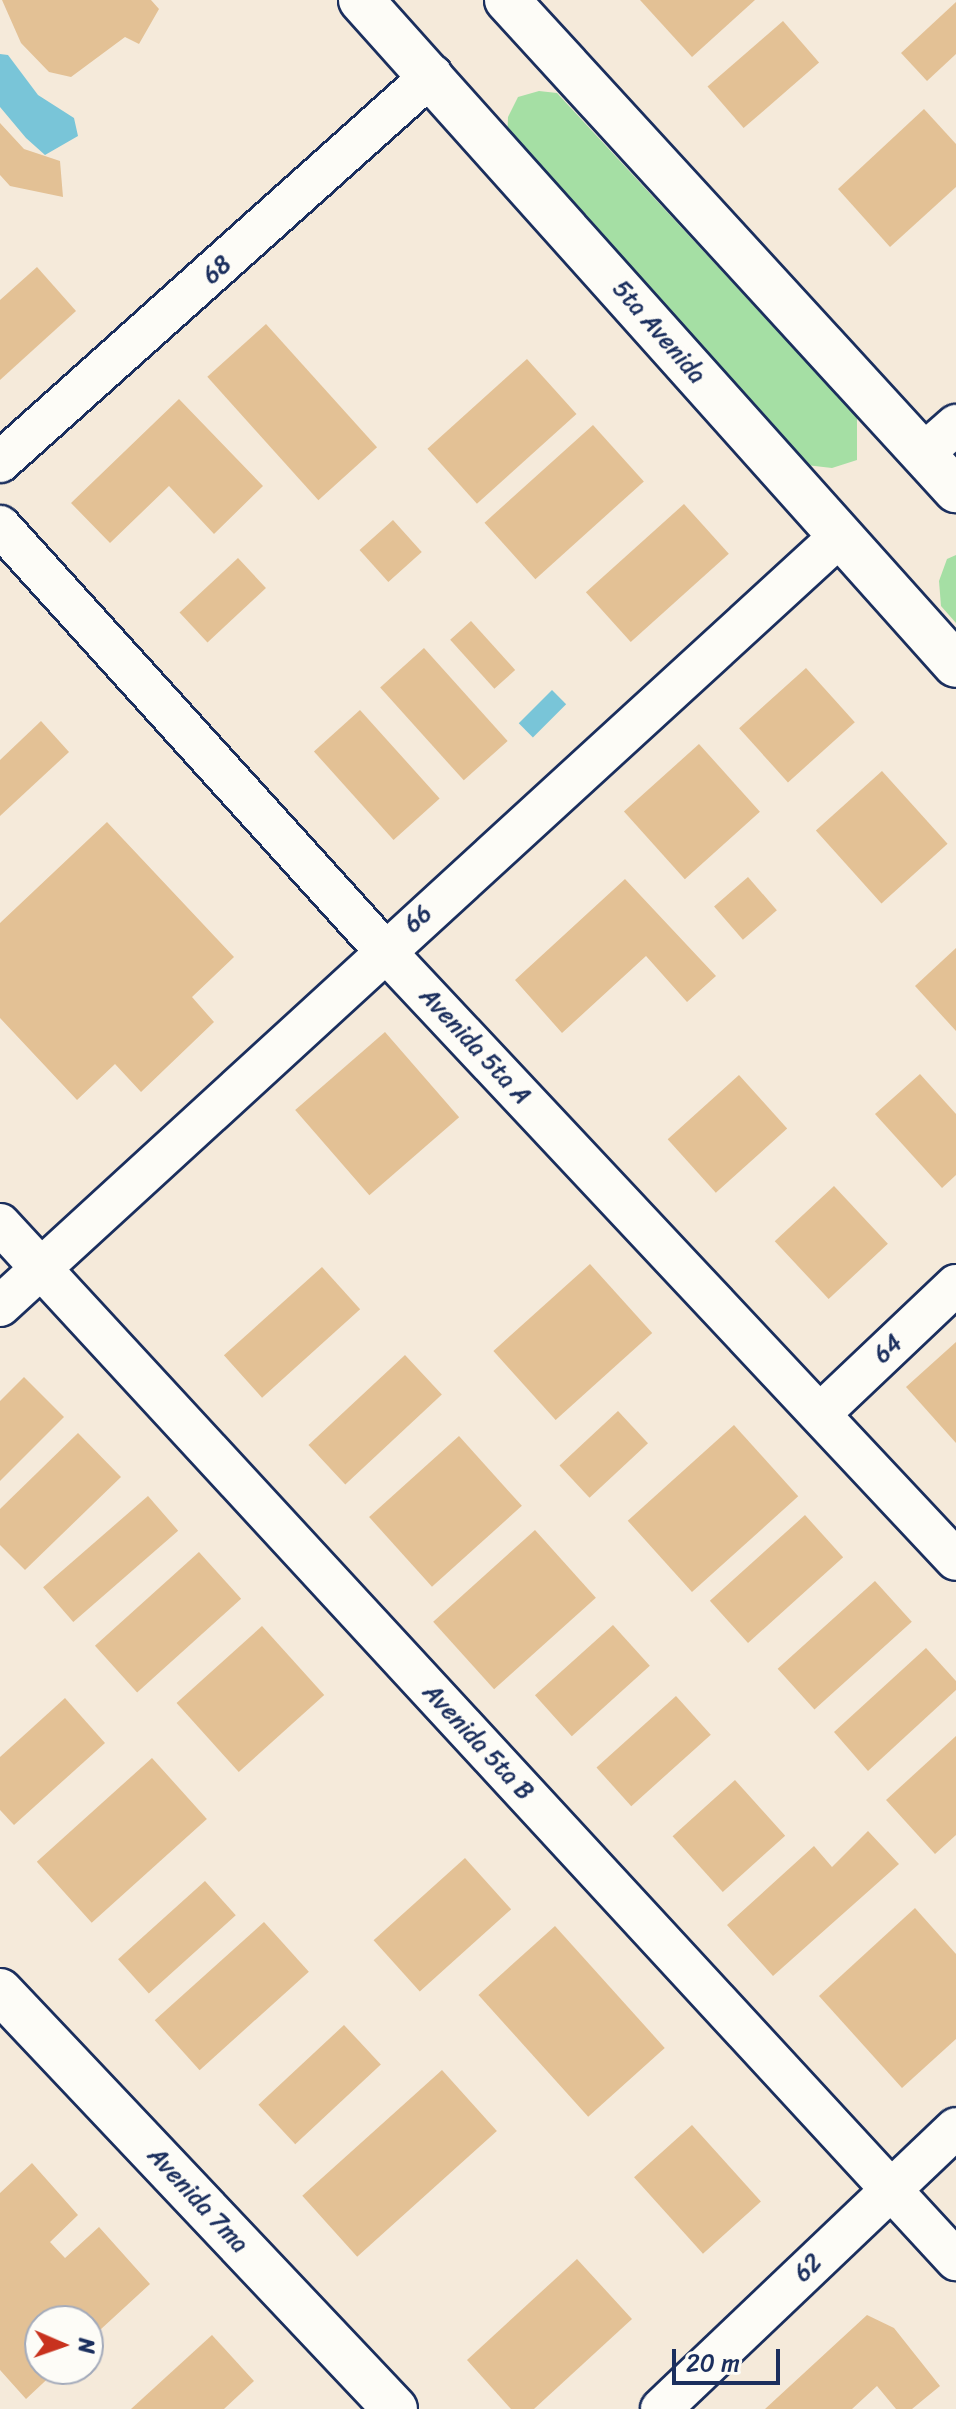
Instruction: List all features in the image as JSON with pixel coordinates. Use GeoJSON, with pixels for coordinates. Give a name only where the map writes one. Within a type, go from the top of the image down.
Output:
{"type":"FeatureCollection","features":[{"type":"Feature","properties":{"kind":"main road","name":"5ta Avenida"},"geometry":{"type":"LineString","coordinates":[[361,0],[432,75],[839,537],[956,665]]}},
{"type":"Feature","properties":{"kind":"main road"},"geometry":{"type":"LineString","coordinates":[[513,2],[956,490]]}},
{"type":"Feature","properties":{"kind":"main road","name":"Avenida 7ma"},"geometry":{"type":"LineString","coordinates":[[0,1991],[395,2409]]}},
{"type":"Feature","properties":{"kind":"street","name":"68"},"geometry":{"type":"LineString","coordinates":[[0,462],[432,75]]}},
{"type":"Feature","properties":{"kind":"street"},"geometry":{"type":"LineString","coordinates":[[923,454],[956,425]]}},
{"type":"Feature","properties":{"kind":"street","name":"Avenida 5ta A"},"geometry":{"type":"LineString","coordinates":[[0,526],[384,950],[956,1560]]}},
{"type":"Feature","properties":{"kind":"street","name":"66"},"geometry":{"type":"LineString","coordinates":[[0,1306],[384,950],[839,537]]}},
{"type":"Feature","properties":{"kind":"street","name":"Avenida 5ta B"},"geometry":{"type":"LineString","coordinates":[[0,1224],[956,2260]]}},
{"type":"Feature","properties":{"kind":"street","name":"64"},"geometry":{"type":"LineString","coordinates":[[821,1413],[956,1285]]}},
{"type":"Feature","properties":{"kind":"street","name":"62"},"geometry":{"type":"LineString","coordinates":[[661,2409],[956,2128]]}},
{"type":"Feature","properties":{"kind":"green space"},"geometry":{"type":"Polygon","coordinates":[[[539,91],[557,93],[857,417],[857,460],[832,468],[806,465],[507,141],[508,117],[518,97],[539,91]]]}},
{"type":"Feature","properties":{"kind":"green space"},"geometry":{"type":"Polygon","coordinates":[[[956,555],[956,623],[941,606],[939,581],[947,559],[956,555]]]}},
{"type":"Feature","properties":{"kind":"water"},"geometry":{"type":"Polygon","coordinates":[[[0,54],[8,55],[38,95],[74,118],[78,136],[45,155],[26,138],[0,107],[0,54]]]}},
{"type":"Feature","properties":{"kind":"water"},"geometry":{"type":"Polygon","coordinates":[[[552,690],[566,704],[533,737],[519,723],[552,690]]]}},
{"type":"Feature","properties":{"kind":"building"},"geometry":{"type":"Polygon","coordinates":[[[2,0],[151,0],[159,9],[139,44],[125,37],[71,77],[49,72],[21,43],[2,0]]]}},
{"type":"Feature","properties":{"kind":"building"},"geometry":{"type":"Polygon","coordinates":[[[640,0],[755,0],[692,57],[640,0]]]}},
{"type":"Feature","properties":{"kind":"building"},"geometry":{"type":"Polygon","coordinates":[[[956,2],[956,54],[927,81],[901,53],[956,2]]]}},
{"type":"Feature","properties":{"kind":"building"},"geometry":{"type":"Polygon","coordinates":[[[783,21],[819,63],[744,128],[708,87],[783,21]]]}},
{"type":"Feature","properties":{"kind":"building"},"geometry":{"type":"Polygon","coordinates":[[[924,109],[956,144],[956,187],[890,247],[838,189],[924,109]]]}},
{"type":"Feature","properties":{"kind":"building"},"geometry":{"type":"Polygon","coordinates":[[[0,123],[24,149],[60,161],[63,197],[10,186],[0,175],[0,123]]]}},
{"type":"Feature","properties":{"kind":"building"},"geometry":{"type":"Polygon","coordinates":[[[37,267],[76,311],[0,380],[0,300],[37,267]]]}},
{"type":"Feature","properties":{"kind":"building"},"geometry":{"type":"Polygon","coordinates":[[[266,324],[377,447],[318,500],[207,377],[266,324]]]}},
{"type":"Feature","properties":{"kind":"building"},"geometry":{"type":"Polygon","coordinates":[[[527,359],[577,414],[477,504],[427,449],[527,359]]]}},
{"type":"Feature","properties":{"kind":"building"},"geometry":{"type":"Polygon","coordinates":[[[179,399],[263,486],[214,534],[169,486],[110,543],[71,503],[179,399]]]}},
{"type":"Feature","properties":{"kind":"building"},"geometry":{"type":"Polygon","coordinates":[[[593,425],[644,481],[535,579],[485,523],[593,425]]]}},
{"type":"Feature","properties":{"kind":"building"},"geometry":{"type":"Polygon","coordinates":[[[684,504],[729,554],[631,642],[586,592],[684,504]]]}},
{"type":"Feature","properties":{"kind":"building"},"geometry":{"type":"Polygon","coordinates":[[[393,520],[422,552],[388,582],[360,550],[393,520]]]}},
{"type":"Feature","properties":{"kind":"building"},"geometry":{"type":"Polygon","coordinates":[[[238,558],[266,588],[207,643],[179,613],[238,558]]]}},
{"type":"Feature","properties":{"kind":"building"},"geometry":{"type":"Polygon","coordinates":[[[471,621],[515,670],[494,689],[450,640],[471,621]]]}},
{"type":"Feature","properties":{"kind":"building"},"geometry":{"type":"Polygon","coordinates":[[[424,648],[508,741],[464,780],[380,687],[424,648]]]}},
{"type":"Feature","properties":{"kind":"building"},"geometry":{"type":"Polygon","coordinates":[[[806,668],[855,722],[788,782],[739,728],[806,668]]]}},
{"type":"Feature","properties":{"kind":"building"},"geometry":{"type":"Polygon","coordinates":[[[360,710],[440,798],[394,840],[314,751],[360,710]]]}},
{"type":"Feature","properties":{"kind":"building"},"geometry":{"type":"Polygon","coordinates":[[[41,721],[69,752],[0,816],[0,760],[41,721]]]}},
{"type":"Feature","properties":{"kind":"building"},"geometry":{"type":"Polygon","coordinates":[[[699,744],[760,812],[685,879],[624,812],[699,744]]]}},
{"type":"Feature","properties":{"kind":"building"},"geometry":{"type":"Polygon","coordinates":[[[882,771],[948,844],[881,903],[816,831],[882,771]]]}},
{"type":"Feature","properties":{"kind":"building"},"geometry":{"type":"Polygon","coordinates":[[[107,822],[234,957],[192,997],[214,1022],[141,1092],[115,1064],[77,1100],[0,1018],[0,923],[107,822]]]}},
{"type":"Feature","properties":{"kind":"building"},"geometry":{"type":"Polygon","coordinates":[[[748,877],[777,910],[743,940],[714,907],[748,877]]]}},
{"type":"Feature","properties":{"kind":"building"},"geometry":{"type":"Polygon","coordinates":[[[625,879],[716,976],[687,1002],[646,956],[562,1033],[515,980],[625,879]]]}},
{"type":"Feature","properties":{"kind":"building"},"geometry":{"type":"Polygon","coordinates":[[[956,948],[956,1031],[915,986],[956,948]]]}},
{"type":"Feature","properties":{"kind":"building"},"geometry":{"type":"Polygon","coordinates":[[[385,1032],[459,1117],[369,1195],[295,1110],[385,1032]]]}},
{"type":"Feature","properties":{"kind":"building"},"geometry":{"type":"Polygon","coordinates":[[[920,1074],[956,1114],[956,1175],[942,1188],[875,1114],[920,1074]]]}},
{"type":"Feature","properties":{"kind":"building"},"geometry":{"type":"Polygon","coordinates":[[[739,1075],[787,1129],[716,1193],[668,1139],[739,1075]]]}},
{"type":"Feature","properties":{"kind":"building"},"geometry":{"type":"Polygon","coordinates":[[[834,1186],[888,1244],[829,1299],[775,1241],[834,1186]]]}},
{"type":"Feature","properties":{"kind":"building"},"geometry":{"type":"Polygon","coordinates":[[[590,1264],[652,1333],[556,1420],[493,1351],[590,1264]]]}},
{"type":"Feature","properties":{"kind":"building"},"geometry":{"type":"Polygon","coordinates":[[[322,1267],[360,1309],[262,1398],[224,1355],[322,1267]]]}},
{"type":"Feature","properties":{"kind":"building"},"geometry":{"type":"Polygon","coordinates":[[[956,1342],[956,1443],[906,1387],[956,1342]]]}},
{"type":"Feature","properties":{"kind":"building"},"geometry":{"type":"Polygon","coordinates":[[[405,1355],[442,1394],[345,1485],[308,1445],[405,1355]]]}},
{"type":"Feature","properties":{"kind":"building"},"geometry":{"type":"Polygon","coordinates":[[[24,1377],[64,1417],[0,1481],[0,1401],[24,1377]]]}},
{"type":"Feature","properties":{"kind":"building"},"geometry":{"type":"Polygon","coordinates":[[[618,1411],[648,1443],[589,1498],[559,1466],[618,1411]]]}},
{"type":"Feature","properties":{"kind":"building"},"geometry":{"type":"Polygon","coordinates":[[[734,1425],[798,1496],[692,1592],[628,1521],[734,1425]]]}},
{"type":"Feature","properties":{"kind":"building"},"geometry":{"type":"Polygon","coordinates":[[[78,1433],[121,1477],[25,1570],[0,1545],[0,1509],[78,1433]]]}},
{"type":"Feature","properties":{"kind":"building"},"geometry":{"type":"Polygon","coordinates":[[[459,1436],[522,1506],[432,1587],[369,1517],[459,1436]]]}},
{"type":"Feature","properties":{"kind":"building"},"geometry":{"type":"Polygon","coordinates":[[[148,1496],[178,1531],[73,1622],[43,1587],[148,1496]]]}},
{"type":"Feature","properties":{"kind":"building"},"geometry":{"type":"Polygon","coordinates":[[[805,1515],[843,1557],[748,1643],[710,1601],[805,1515]]]}},
{"type":"Feature","properties":{"kind":"building"},"geometry":{"type":"Polygon","coordinates":[[[535,1530],[596,1598],[494,1689],[433,1622],[535,1530]]]}},
{"type":"Feature","properties":{"kind":"building"},"geometry":{"type":"Polygon","coordinates":[[[199,1552],[241,1599],[137,1692],[95,1646],[199,1552]]]}},
{"type":"Feature","properties":{"kind":"building"},"geometry":{"type":"Polygon","coordinates":[[[875,1581],[912,1622],[814,1710],[778,1669],[875,1581]]]}},
{"type":"Feature","properties":{"kind":"building"},"geometry":{"type":"Polygon","coordinates":[[[613,1625],[650,1666],[572,1736],[535,1695],[613,1625]]]}},
{"type":"Feature","properties":{"kind":"building"},"geometry":{"type":"Polygon","coordinates":[[[262,1626],[324,1695],[239,1772],[177,1703],[262,1626]]]}},
{"type":"Feature","properties":{"kind":"building"},"geometry":{"type":"Polygon","coordinates":[[[926,1648],[956,1681],[956,1690],[868,1771],[834,1732],[926,1648]]]}},
{"type":"Feature","properties":{"kind":"building"},"geometry":{"type":"Polygon","coordinates":[[[676,1696],[711,1735],[631,1806],[596,1768],[676,1696]]]}},
{"type":"Feature","properties":{"kind":"building"},"geometry":{"type":"Polygon","coordinates":[[[65,1698],[105,1743],[14,1825],[0,1810],[0,1757],[65,1698]]]}},
{"type":"Feature","properties":{"kind":"building"},"geometry":{"type":"Polygon","coordinates":[[[956,1736],[956,1835],[935,1854],[886,1800],[956,1736]]]}},
{"type":"Feature","properties":{"kind":"building"},"geometry":{"type":"Polygon","coordinates":[[[152,1758],[207,1819],[92,1923],[37,1862],[152,1758]]]}},
{"type":"Feature","properties":{"kind":"building"},"geometry":{"type":"Polygon","coordinates":[[[735,1780],[785,1836],[723,1892],[673,1836],[735,1780]]]}},
{"type":"Feature","properties":{"kind":"building"},"geometry":{"type":"Polygon","coordinates":[[[868,1831],[899,1864],[773,1976],[727,1925],[814,1846],[832,1867],[868,1831]]]}},
{"type":"Feature","properties":{"kind":"building"},"geometry":{"type":"Polygon","coordinates":[[[465,1858],[511,1909],[420,1992],[374,1940],[465,1858]]]}},
{"type":"Feature","properties":{"kind":"building"},"geometry":{"type":"Polygon","coordinates":[[[205,1881],[236,1915],[149,1993],[118,1959],[205,1881]]]}},
{"type":"Feature","properties":{"kind":"building"},"geometry":{"type":"Polygon","coordinates":[[[915,1908],[956,1954],[956,2039],[902,2088],[819,1996],[915,1908]]]}},
{"type":"Feature","properties":{"kind":"building"},"geometry":{"type":"Polygon","coordinates":[[[264,1922],[309,1972],[200,2070],[155,2020],[264,1922]]]}},
{"type":"Feature","properties":{"kind":"building"},"geometry":{"type":"Polygon","coordinates":[[[555,1926],[665,2048],[588,2117],[478,1995],[555,1926]]]}},
{"type":"Feature","properties":{"kind":"building"},"geometry":{"type":"Polygon","coordinates":[[[344,2025],[381,2064],[295,2144],[258,2105],[344,2025]]]}},
{"type":"Feature","properties":{"kind":"building"},"geometry":{"type":"Polygon","coordinates":[[[442,2070],[497,2131],[357,2257],[302,2196],[442,2070]]]}},
{"type":"Feature","properties":{"kind":"building"},"geometry":{"type":"Polygon","coordinates":[[[692,2125],[761,2202],[703,2254],[634,2177],[692,2125]]]}},
{"type":"Feature","properties":{"kind":"building"},"geometry":{"type":"Polygon","coordinates":[[[32,2163],[78,2215],[50,2242],[65,2258],[99,2227],[150,2284],[104,2326],[104,2305],[24,2305],[24,2385],[41,2385],[26,2399],[0,2370],[0,2193],[32,2163]]]}},
{"type":"Feature","properties":{"kind":"building"},"geometry":{"type":"Polygon","coordinates":[[[577,2259],[632,2319],[534,2409],[511,2409],[467,2360],[577,2259]]]}},
{"type":"Feature","properties":{"kind":"building"},"geometry":{"type":"Polygon","coordinates":[[[867,2315],[894,2328],[940,2386],[912,2409],[896,2409],[877,2386],[852,2409],[765,2409],[867,2315]]]}},
{"type":"Feature","properties":{"kind":"building"},"geometry":{"type":"Polygon","coordinates":[[[212,2335],[254,2381],[224,2409],[131,2409],[212,2335]]]}}]}
